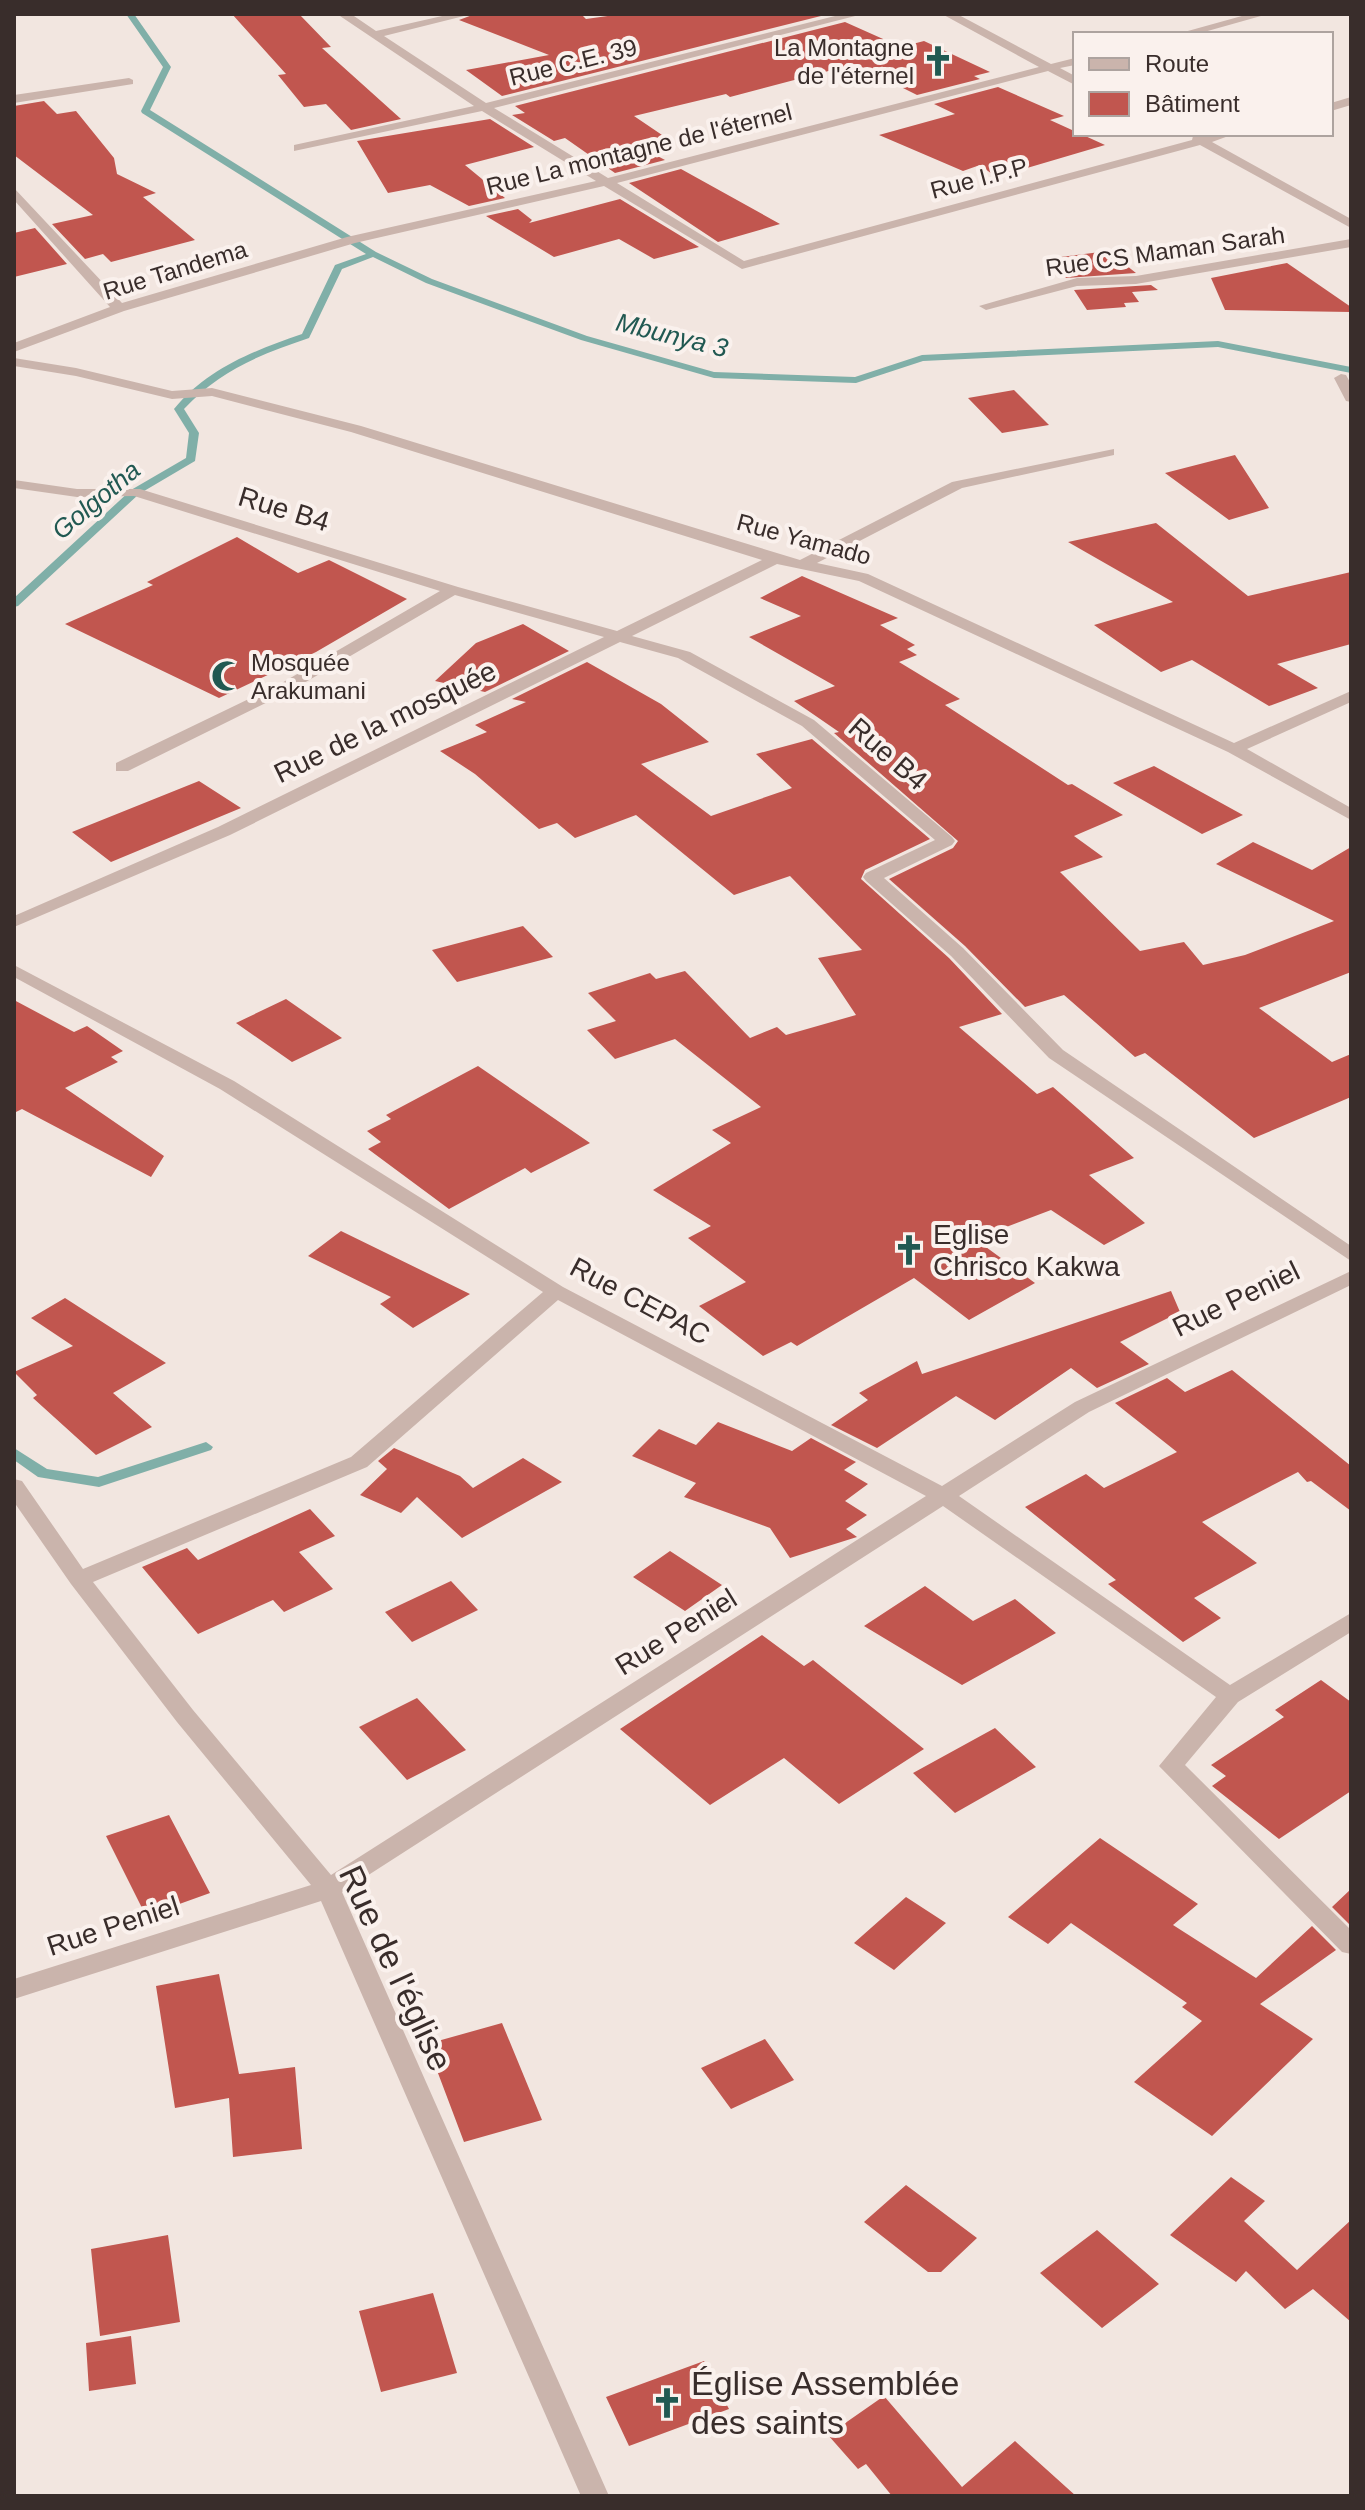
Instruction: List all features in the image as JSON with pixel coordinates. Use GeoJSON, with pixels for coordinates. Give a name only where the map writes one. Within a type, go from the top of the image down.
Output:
{"type":"FeatureCollection","features":[{"type":"Feature","properties":{"kind":"street"},"geometry":{"type":"LineString","coordinates":[[343,14],[484,107],[606,182]]}},
{"type":"Feature","properties":{"kind":"street"},"geometry":{"type":"LineString","coordinates":[[376,34],[466,14]]}},
{"type":"Feature","properties":{"kind":"street","name":"Rue C.E. 39"},"geometry":{"type":"LineString","coordinates":[[298,148],[484,107],[857,14]]}},
{"type":"Feature","properties":{"kind":"street"},"geometry":{"type":"LineString","coordinates":[[948,14],[1073,80]]}},
{"type":"Feature","properties":{"kind":"street"},"geometry":{"type":"LineString","coordinates":[[1191,32],[1262,14]]}},
{"type":"Feature","properties":{"kind":"street","name":"Rue La montagne de l'éternel"},"geometry":{"type":"LineString","coordinates":[[352,240],[606,182],[1073,62]]}},
{"type":"Feature","properties":{"kind":"street"},"geometry":{"type":"LineString","coordinates":[[14,99],[129,82]]}},
{"type":"Feature","properties":{"kind":"street"},"geometry":{"type":"LineString","coordinates":[[1191,136],[1351,224]]}},
{"type":"Feature","properties":{"kind":"street","name":"Rue I.P.P"},"geometry":{"type":"LineString","coordinates":[[606,182],[742,265],[1221,136]]}},
{"type":"Feature","properties":{"kind":"street"},"geometry":{"type":"LineString","coordinates":[[14,192],[119,308]]}},
{"type":"Feature","properties":{"kind":"street","name":"Rue Tandema"},"geometry":{"type":"LineString","coordinates":[[14,348],[119,308],[352,240]]}},
{"type":"Feature","properties":{"kind":"street","name":"Rue CS Maman Sarah"},"geometry":{"type":"LineString","coordinates":[[986,306],[1077,282],[1136,280],[1351,243]]}},
{"type":"Feature","properties":{"kind":"street","name":"Rue Yamado"},"geometry":{"type":"LineString","coordinates":[[14,362],[76,372],[172,395],[212,392],[398,442],[775,559],[863,577],[1234,749],[1351,815]]}},
{"type":"Feature","properties":{"kind":"street"},"geometry":{"type":"LineString","coordinates":[[1341,378],[1351,398]]}},
{"type":"Feature","properties":{"kind":"street"},"geometry":{"type":"LineString","coordinates":[[805,563],[957,485],[1109,452]]}},
{"type":"Feature","properties":{"kind":"street","name":"Rue B4"},"geometry":{"type":"LineString","coordinates":[[14,484],[77,493],[135,492],[453,590],[684,655],[808,723],[946,841],[872,877],[957,952],[1056,1054],[1351,1255]]}},
{"type":"Feature","properties":{"kind":"street","name":"Rue de la mosquée"},"geometry":{"type":"LineString","coordinates":[[14,922],[224,831],[775,559]]}},
{"type":"Feature","properties":{"kind":"street"},"geometry":{"type":"LineString","coordinates":[[122,767],[286,687],[453,590]]}},
{"type":"Feature","properties":{"kind":"street"},"geometry":{"type":"LineString","coordinates":[[1234,749],[1351,696]]}},
{"type":"Feature","properties":{"kind":"street","name":"Rue CEPAC"},"geometry":{"type":"LineString","coordinates":[[14,970],[227,1085],[556,1291],[945,1497],[1230,1696]]}},
{"type":"Feature","properties":{"kind":"street","name":"Rue Peniel"},"geometry":{"type":"LineString","coordinates":[[14,1989],[328,1889],[1082,1407],[1351,1277]]}},
{"type":"Feature","properties":{"kind":"street"},"geometry":{"type":"LineString","coordinates":[[79,1579],[359,1462],[556,1291]]}},
{"type":"Feature","properties":{"kind":"street","name":"Rue de l'église"},"geometry":{"type":"LineString","coordinates":[[14,1486],[79,1579],[185,1716],[328,1889],[595,2496]]}},
{"type":"Feature","properties":{"kind":"street"},"geometry":{"type":"LineString","coordinates":[[1351,1621],[1230,1696],[1171,1766],[1351,1945]]}},
{"type":"Feature","properties":{"kind":"building"},"geometry":{"type":"Polygon","coordinates":[[[232,14],[299,14],[331,47],[322,48],[401,119],[351,130],[326,104],[304,107],[278,75],[286,74],[232,14]]]}},
{"type":"Feature","properties":{"kind":"building"},"geometry":{"type":"Polygon","coordinates":[[[475,14],[581,14],[586,19],[622,14],[829,14],[502,96],[466,70],[549,55],[459,20],[475,14]]]}},
{"type":"Feature","properties":{"kind":"building"},"geometry":{"type":"Polygon","coordinates":[[[845,22],[901,47],[924,41],[990,72],[974,76],[980,79],[917,95],[855,64],[730,97],[726,94],[634,116],[665,137],[635,144],[665,160],[615,173],[565,138],[554,141],[512,115],[525,113],[515,106],[845,22]]]}},
{"type":"Feature","properties":{"kind":"building"},"geometry":{"type":"Polygon","coordinates":[[[998,87],[1064,116],[1050,120],[1073,130],[1073,136],[1085,136],[1105,145],[996,177],[980,165],[963,171],[879,135],[955,114],[934,104],[998,87]]]}},
{"type":"Feature","properties":{"kind":"building"},"geometry":{"type":"Polygon","coordinates":[[[44,101],[57,114],[76,111],[114,158],[117,174],[156,193],[143,197],[195,240],[111,262],[103,254],[85,259],[52,224],[93,215],[14,155],[14,106],[44,101]]]}},
{"type":"Feature","properties":{"kind":"building"},"geometry":{"type":"Polygon","coordinates":[[[490,119],[534,147],[465,165],[505,198],[469,206],[430,185],[388,193],[357,141],[490,119]]]}},
{"type":"Feature","properties":{"kind":"building"},"geometry":{"type":"Polygon","coordinates":[[[681,169],[780,224],[718,242],[629,183],[681,169]]]}},
{"type":"Feature","properties":{"kind":"building"},"geometry":{"type":"Polygon","coordinates":[[[620,199],[699,247],[654,259],[619,239],[554,257],[486,216],[518,209],[532,220],[529,223],[620,199]]]}},
{"type":"Feature","properties":{"kind":"building"},"geometry":{"type":"Polygon","coordinates":[[[35,228],[67,264],[14,277],[14,233],[35,228]]]}},
{"type":"Feature","properties":{"kind":"building"},"geometry":{"type":"Polygon","coordinates":[[[1108,251],[1136,273],[1066,278],[1053,258],[1108,251]]]}},
{"type":"Feature","properties":{"kind":"building"},"geometry":{"type":"Polygon","coordinates":[[[1287,263],[1351,307],[1351,312],[1225,310],[1211,278],[1287,263]]]}},
{"type":"Feature","properties":{"kind":"building"},"geometry":{"type":"Polygon","coordinates":[[[1151,285],[1158,290],[1132,292],[1139,302],[1124,303],[1126,307],[1087,310],[1074,290],[1151,285]]]}},
{"type":"Feature","properties":{"kind":"building"},"geometry":{"type":"Polygon","coordinates":[[[1014,390],[1049,425],[1002,433],[968,398],[1014,390]]]}},
{"type":"Feature","properties":{"kind":"building"},"geometry":{"type":"Polygon","coordinates":[[[1235,455],[1269,508],[1229,520],[1165,473],[1235,455]]]}},
{"type":"Feature","properties":{"kind":"building"},"geometry":{"type":"Polygon","coordinates":[[[1156,523],[1248,596],[1351,572],[1351,644],[1277,664],[1318,688],[1269,706],[1192,660],[1161,672],[1094,625],[1173,602],[1068,542],[1156,523]]]}},
{"type":"Feature","properties":{"kind":"building"},"geometry":{"type":"Polygon","coordinates":[[[237,537],[298,573],[329,560],[407,599],[316,652],[219,698],[65,624],[153,585],[147,582],[237,537]]]}},
{"type":"Feature","properties":{"kind":"building"},"geometry":{"type":"Polygon","coordinates":[[[802,576],[898,618],[880,625],[915,645],[907,649],[917,655],[899,662],[960,699],[945,705],[1068,785],[1072,784],[1123,815],[1074,836],[1103,857],[1060,872],[1140,951],[1184,942],[1203,965],[1245,955],[1334,921],[1216,864],[1253,842],[1312,870],[1351,847],[1351,972],[1259,1008],[1332,1062],[1351,1054],[1351,1097],[1254,1138],[1145,1053],[1135,1057],[1064,995],[1025,1007],[965,946],[889,879],[953,848],[958,841],[834,733],[839,732],[794,701],[835,686],[749,637],[801,616],[760,598],[802,576]]]}},
{"type":"Feature","properties":{"kind":"building"},"geometry":{"type":"Polygon","coordinates":[[[523,624],[569,651],[485,692],[435,681],[476,643],[523,624]]]}},
{"type":"Feature","properties":{"kind":"building"},"geometry":{"type":"Polygon","coordinates":[[[587,662],[661,704],[709,742],[641,764],[711,816],[792,788],[756,754],[812,739],[930,839],[865,870],[861,879],[949,958],[1002,1014],[959,1027],[1037,1094],[1053,1087],[1134,1158],[1089,1175],[1145,1223],[1104,1245],[1051,1210],[975,1239],[1035,1283],[969,1320],[914,1278],[797,1346],[791,1342],[763,1356],[699,1306],[746,1282],[688,1238],[711,1226],[653,1190],[731,1143],[712,1130],[761,1107],[675,1039],[615,1059],[587,1030],[616,1021],[588,993],[650,973],[656,979],[685,971],[750,1038],[777,1027],[786,1035],[856,1015],[818,958],[862,950],[790,876],[734,895],[636,815],[575,838],[557,823],[539,829],[475,774],[440,751],[487,732],[475,725],[526,702],[512,699],[587,662]]]}},
{"type":"Feature","properties":{"kind":"building"},"geometry":{"type":"Polygon","coordinates":[[[1154,766],[1243,815],[1202,834],[1113,783],[1154,766]]]}},
{"type":"Feature","properties":{"kind":"building"},"geometry":{"type":"Polygon","coordinates":[[[199,781],[241,808],[111,862],[72,832],[199,781]]]}},
{"type":"Feature","properties":{"kind":"building"},"geometry":{"type":"Polygon","coordinates":[[[523,926],[553,957],[457,982],[432,950],[523,926]]]}},
{"type":"Feature","properties":{"kind":"building"},"geometry":{"type":"Polygon","coordinates":[[[286,999],[342,1038],[292,1062],[236,1023],[286,999]]]}},
{"type":"Feature","properties":{"kind":"building"},"geometry":{"type":"Polygon","coordinates":[[[14,1000],[74,1032],[87,1026],[123,1051],[111,1057],[118,1062],[65,1088],[164,1156],[151,1177],[22,1109],[14,1113],[14,1000]]]}},
{"type":"Feature","properties":{"kind":"building"},"geometry":{"type":"Polygon","coordinates":[[[478,1066],[590,1143],[531,1173],[525,1168],[449,1209],[368,1149],[381,1142],[367,1131],[391,1119],[386,1115],[478,1066]]]}},
{"type":"Feature","properties":{"kind":"building"},"geometry":{"type":"Polygon","coordinates":[[[341,1231],[470,1294],[413,1328],[380,1304],[391,1297],[308,1256],[341,1231]]]}},
{"type":"Feature","properties":{"kind":"building"},"geometry":{"type":"Polygon","coordinates":[[[1171,1291],[1180,1312],[1120,1342],[1149,1364],[1097,1388],[1071,1368],[995,1420],[956,1396],[877,1448],[831,1425],[868,1400],[859,1393],[917,1361],[922,1374],[1171,1291]]]}},
{"type":"Feature","properties":{"kind":"building"},"geometry":{"type":"Polygon","coordinates":[[[65,1298],[166,1363],[113,1393],[152,1427],[96,1455],[33,1398],[37,1395],[14,1372],[73,1346],[31,1318],[65,1298]]]}},
{"type":"Feature","properties":{"kind":"building"},"geometry":{"type":"Polygon","coordinates":[[[1232,1370],[1351,1466],[1351,1511],[1311,1481],[1307,1482],[1298,1472],[1202,1522],[1257,1563],[1194,1598],[1221,1618],[1183,1642],[1108,1584],[1116,1580],[1025,1507],[1086,1474],[1104,1488],[1177,1452],[1115,1403],[1167,1378],[1185,1392],[1232,1370]]]}},
{"type":"Feature","properties":{"kind":"building"},"geometry":{"type":"Polygon","coordinates":[[[718,1422],[792,1451],[811,1438],[856,1462],[844,1470],[868,1484],[845,1501],[867,1515],[846,1529],[857,1537],[790,1558],[770,1528],[684,1497],[696,1483],[632,1456],[659,1429],[696,1445],[718,1422]]]}},
{"type":"Feature","properties":{"kind":"building"},"geometry":{"type":"Polygon","coordinates":[[[394,1448],[460,1476],[473,1488],[523,1458],[562,1482],[462,1538],[417,1497],[401,1513],[360,1495],[387,1469],[378,1461],[394,1448]]]}},
{"type":"Feature","properties":{"kind":"building"},"geometry":{"type":"Polygon","coordinates":[[[310,1509],[335,1536],[299,1552],[333,1589],[284,1612],[273,1600],[198,1634],[142,1567],[187,1548],[198,1560],[310,1509]]]}},
{"type":"Feature","properties":{"kind":"building"},"geometry":{"type":"Polygon","coordinates":[[[670,1551],[722,1585],[685,1611],[633,1577],[670,1551]]]}},
{"type":"Feature","properties":{"kind":"building"},"geometry":{"type":"Polygon","coordinates":[[[451,1581],[478,1610],[412,1642],[385,1612],[451,1581]]]}},
{"type":"Feature","properties":{"kind":"building"},"geometry":{"type":"Polygon","coordinates":[[[925,1586],[973,1621],[1015,1599],[1056,1633],[962,1685],[864,1626],[925,1586]]]}},
{"type":"Feature","properties":{"kind":"building"},"geometry":{"type":"Polygon","coordinates":[[[762,1635],[804,1666],[813,1660],[924,1749],[839,1804],[784,1758],[710,1805],[620,1729],[762,1635]]]}},
{"type":"Feature","properties":{"kind":"building"},"geometry":{"type":"Polygon","coordinates":[[[1321,1680],[1351,1702],[1351,1791],[1279,1839],[1212,1786],[1226,1776],[1211,1765],[1284,1717],[1275,1710],[1321,1680]]]}},
{"type":"Feature","properties":{"kind":"building"},"geometry":{"type":"Polygon","coordinates":[[[417,1698],[466,1750],[407,1780],[359,1727],[417,1698]]]}},
{"type":"Feature","properties":{"kind":"building"},"geometry":{"type":"Polygon","coordinates":[[[995,1728],[1036,1767],[955,1813],[913,1773],[995,1728]]]}},
{"type":"Feature","properties":{"kind":"building"},"geometry":{"type":"Polygon","coordinates":[[[169,1815],[210,1893],[146,1916],[106,1836],[169,1815]]]}},
{"type":"Feature","properties":{"kind":"building"},"geometry":{"type":"Polygon","coordinates":[[[1100,1838],[1198,1904],[1173,1925],[1256,1978],[1312,1926],[1336,1950],[1260,2004],[1313,2039],[1212,2136],[1134,2082],[1202,2021],[1182,2007],[1187,2003],[1071,1923],[1048,1944],[1008,1917],[1100,1838]]]}},
{"type":"Feature","properties":{"kind":"building"},"geometry":{"type":"Polygon","coordinates":[[[1351,1889],[1351,1926],[1332,1907],[1351,1889]]]}},
{"type":"Feature","properties":{"kind":"building"},"geometry":{"type":"Polygon","coordinates":[[[906,1897],[946,1923],[894,1970],[854,1943],[906,1897]]]}},
{"type":"Feature","properties":{"kind":"building"},"geometry":{"type":"Polygon","coordinates":[[[219,1974],[239,2074],[295,2067],[302,2149],[233,2157],[229,2098],[175,2108],[156,1986],[219,1974]]]}},
{"type":"Feature","properties":{"kind":"building"},"geometry":{"type":"Polygon","coordinates":[[[502,2023],[542,2120],[464,2142],[427,2044],[502,2023]]]}},
{"type":"Feature","properties":{"kind":"building"},"geometry":{"type":"Polygon","coordinates":[[[765,2039],[794,2080],[731,2109],[701,2068],[765,2039]]]}},
{"type":"Feature","properties":{"kind":"building"},"geometry":{"type":"Polygon","coordinates":[[[1231,2177],[1265,2201],[1244,2221],[1297,2270],[1351,2220],[1351,2322],[1313,2289],[1285,2309],[1246,2271],[1236,2282],[1170,2235],[1231,2177]]]}},
{"type":"Feature","properties":{"kind":"building"},"geometry":{"type":"Polygon","coordinates":[[[906,2185],[977,2238],[941,2272],[928,2272],[864,2222],[906,2185]]]}},
{"type":"Feature","properties":{"kind":"building"},"geometry":{"type":"Polygon","coordinates":[[[1097,2230],[1159,2284],[1102,2328],[1040,2273],[1097,2230]]]}},
{"type":"Feature","properties":{"kind":"building"},"geometry":{"type":"Polygon","coordinates":[[[168,2235],[180,2322],[100,2336],[91,2249],[168,2235]]]}},
{"type":"Feature","properties":{"kind":"building"},"geometry":{"type":"Polygon","coordinates":[[[433,2293],[457,2373],[381,2392],[359,2311],[433,2293]]]}},
{"type":"Feature","properties":{"kind":"building"},"geometry":{"type":"Polygon","coordinates":[[[131,2336],[136,2384],[89,2391],[86,2343],[131,2336]]]}},
{"type":"Feature","properties":{"kind":"building","name":"Église Assemblée des saints"},"geometry":{"type":"Polygon","coordinates":[[[704,2361],[729,2409],[629,2446],[606,2397],[704,2361]]]}},
{"type":"Feature","properties":{"kind":"building"},"geometry":{"type":"Polygon","coordinates":[[[884,2396],[962,2487],[1015,2441],[1076,2496],[892,2496],[866,2464],[858,2469],[828,2435],[884,2396]]]}},
{"type":"Feature","properties":{"kind":"waterway","name":"Mbunya 3"},"geometry":{"type":"LineString","coordinates":[[130,14],[167,67],[145,111],[373,254]]}},
{"type":"Feature","properties":{"kind":"waterway","name":"Golgotha"},"geometry":{"type":"LineString","coordinates":[[14,604],[135,492],[191,459],[194,433],[179,409],[193,394],[236,363],[306,336],[338,267],[373,254]]}},
{"type":"Feature","properties":{"kind":"waterway","name":"Mbunya 3"},"geometry":{"type":"LineString","coordinates":[[373,254],[429,281],[584,338],[714,375],[856,380],[922,358],[1218,344],[1351,370]]}},
{"type":"Feature","properties":{"kind":"waterway"},"geometry":{"type":"LineString","coordinates":[[14,1453],[43,1473],[99,1482],[206,1447]]}},
{"type":"Feature","properties":{"kind":"place","name":"La Montagne de l'éternel"},"geometry":{"type":"Point","coordinates":[938,61]}},
{"type":"Feature","properties":{"kind":"place","name":"Mosquée Arakumani"},"geometry":{"type":"Point","coordinates":[227,676]}},
{"type":"Feature","properties":{"kind":"place","name":"Eglise Chrisco Kakwa"},"geometry":{"type":"Point","coordinates":[909,1250]}},
{"type":"Feature","properties":{"kind":"place","name":"Église Assemblée des saints"},"geometry":{"type":"Point","coordinates":[667,2403]}}]}
